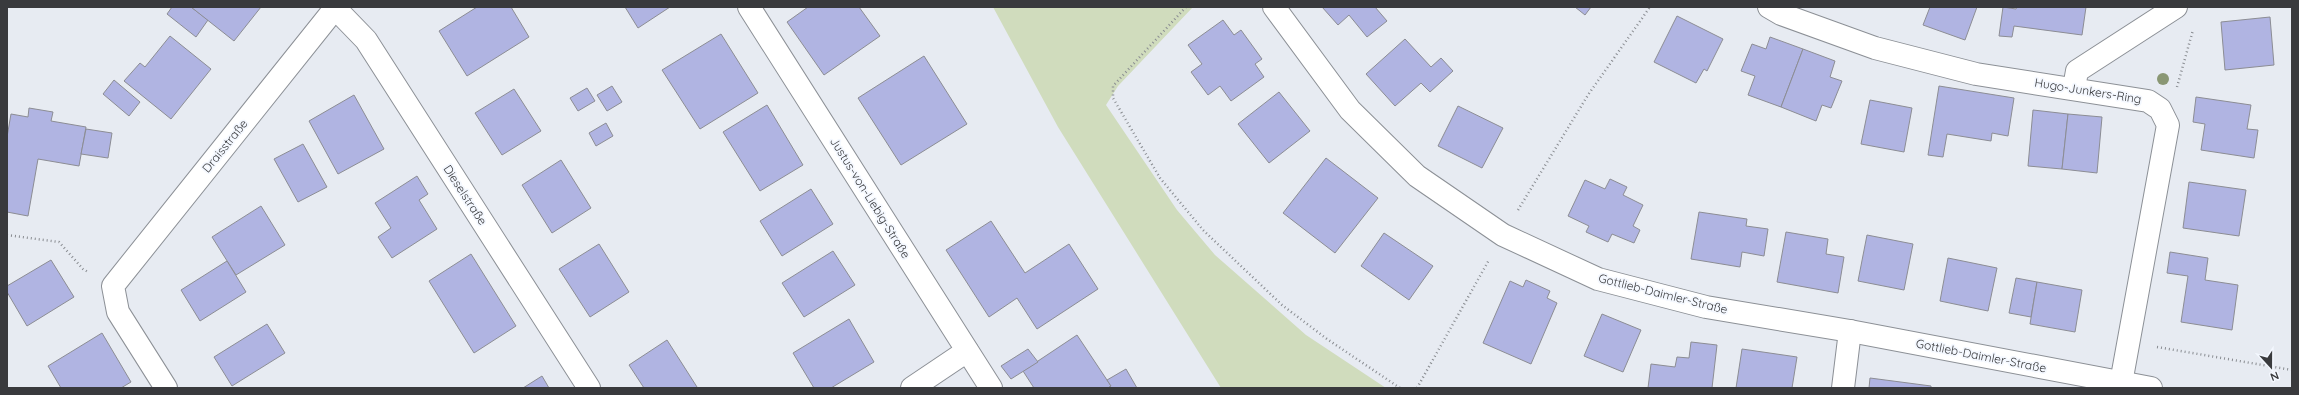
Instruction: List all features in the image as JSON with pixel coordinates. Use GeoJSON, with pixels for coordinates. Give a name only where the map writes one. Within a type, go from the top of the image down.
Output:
{"type":"FeatureCollection","features":[{"type":"Feature","properties":{"kind":"street","name":"Justus-von-Liebig-Straße"},"geometry":{"type":"LineString","coordinates":[[749,7],[991,388]]}},
{"type":"Feature","properties":{"kind":"street","name":"Gottlieb-Daimler-Straße"},"geometry":{"type":"LineString","coordinates":[[1274,7],[1350,110],[1417,176],[1503,235],[1598,279],[1706,307],[2151,388]]}},
{"type":"Feature","properties":{"kind":"street","name":"Hugo-Junkers-Ring"},"geometry":{"type":"LineString","coordinates":[[1769,7],[1781,14],[1875,48],[1976,74],[2074,88],[2148,101],[2160,109]]}},
{"type":"Feature","properties":{"kind":"street"},"geometry":{"type":"LineString","coordinates":[[2074,88],[2077,71],[2176,7]]}},
{"type":"Feature","properties":{"kind":"street","name":"Draisstraße"},"geometry":{"type":"LineString","coordinates":[[113,286],[336,8]]}},
{"type":"Feature","properties":{"kind":"street","name":"Dieselstraße"},"geometry":{"type":"LineString","coordinates":[[336,8],[366,40],[589,388]]}},
{"type":"Feature","properties":{"kind":"street"},"geometry":{"type":"LineString","coordinates":[[2121,382],[2168,125],[2160,109]]}},
{"type":"Feature","properties":{"kind":"street"},"geometry":{"type":"LineString","coordinates":[[113,286],[118,312],[166,388]]}},
{"type":"Feature","properties":{"kind":"street"},"geometry":{"type":"LineString","coordinates":[[1843,388],[1850,332]]}},
{"type":"Feature","properties":{"kind":"street"},"geometry":{"type":"LineString","coordinates":[[912,388],[967,351]]}},
{"type":"Feature","properties":{"kind":"path"},"geometry":{"type":"LineString","coordinates":[[1186,7],[1112,86],[1113,98],[1160,178],[1203,230],[1282,305],[1327,339],[1400,388]]}},
{"type":"Feature","properties":{"kind":"path"},"geometry":{"type":"LineString","coordinates":[[1417,388],[1503,235],[1588,95],[1650,7]]}},
{"type":"Feature","properties":{"kind":"path"},"geometry":{"type":"LineString","coordinates":[[2160,109],[2174,95],[2194,29]]}},
{"type":"Feature","properties":{"kind":"path"},"geometry":{"type":"LineString","coordinates":[[7,235],[59,242],[83,269],[113,286]]}},
{"type":"Feature","properties":{"kind":"path"},"geometry":{"type":"LineString","coordinates":[[2128,342],[2292,370]]}},
{"type":"Feature","properties":{"kind":"green space"},"geometry":{"type":"Polygon","coordinates":[[[993,7],[1193,7],[1118,86],[1106,105],[1177,210],[1215,255],[1306,335],[1386,388],[1221,388],[1058,127],[993,7]]]}},
{"type":"Feature","properties":{"kind":"building"},"geometry":{"type":"Polygon","coordinates":[[[172,7],[191,7],[208,20],[196,37],[167,14],[172,7]]]}},
{"type":"Feature","properties":{"kind":"building"},"geometry":{"type":"Polygon","coordinates":[[[191,7],[261,7],[234,41],[191,7]]]}},
{"type":"Feature","properties":{"kind":"building"},"geometry":{"type":"Polygon","coordinates":[[[477,7],[511,7],[529,37],[467,76],[439,31],[477,7]]]}},
{"type":"Feature","properties":{"kind":"building"},"geometry":{"type":"Polygon","coordinates":[[[625,7],[670,7],[638,28],[625,7]]]}},
{"type":"Feature","properties":{"kind":"building"},"geometry":{"type":"Polygon","coordinates":[[[808,7],[859,7],[880,36],[824,75],[787,22],[808,7]]]}},
{"type":"Feature","properties":{"kind":"building"},"geometry":{"type":"Polygon","coordinates":[[[1322,7],[1375,7],[1387,21],[1367,37],[1349,15],[1338,25],[1322,7]]]}},
{"type":"Feature","properties":{"kind":"building"},"geometry":{"type":"Polygon","coordinates":[[[1575,7],[1591,7],[1585,15],[1575,7]]]}},
{"type":"Feature","properties":{"kind":"building"},"geometry":{"type":"Polygon","coordinates":[[[1930,7],[1977,7],[1965,40],[1923,25],[1930,7]]]}},
{"type":"Feature","properties":{"kind":"building"},"geometry":{"type":"Polygon","coordinates":[[[2003,7],[2016,9],[2017,7],[2086,7],[2082,35],[2014,26],[2012,37],[1999,36],[2003,7]]]}},
{"type":"Feature","properties":{"kind":"building"},"geometry":{"type":"Polygon","coordinates":[[[1677,16],[1723,39],[1707,71],[1704,69],[1696,83],[1654,62],[1677,16]]]}},
{"type":"Feature","properties":{"kind":"building"},"geometry":{"type":"Polygon","coordinates":[[[2270,17],[2274,65],[2225,70],[2221,22],[2270,17]]]}},
{"type":"Feature","properties":{"kind":"building"},"geometry":{"type":"Polygon","coordinates":[[[1223,20],[1234,35],[1241,30],[1262,59],[1255,64],[1264,77],[1231,101],[1220,86],[1208,95],[1191,72],[1202,64],[1188,45],[1223,20]]]}},
{"type":"Feature","properties":{"kind":"building"},"geometry":{"type":"Polygon","coordinates":[[[721,34],[758,93],[700,129],[662,70],[721,34]]]}},
{"type":"Feature","properties":{"kind":"building"},"geometry":{"type":"Polygon","coordinates":[[[170,36],[211,69],[171,119],[124,81],[140,63],[145,67],[170,36]]]}},
{"type":"Feature","properties":{"kind":"building"},"geometry":{"type":"Polygon","coordinates":[[[1770,37],[1803,49],[1781,107],[1748,95],[1755,76],[1741,71],[1752,44],[1766,49],[1770,37]]]}},
{"type":"Feature","properties":{"kind":"building"},"geometry":{"type":"Polygon","coordinates":[[[1405,39],[1431,67],[1441,58],[1453,71],[1430,92],[1421,83],[1395,106],[1366,74],[1405,39]]]}},
{"type":"Feature","properties":{"kind":"building"},"geometry":{"type":"Polygon","coordinates":[[[1803,49],[1835,61],[1830,77],[1842,81],[1831,108],[1822,105],[1816,121],[1781,107],[1803,49]]]}},
{"type":"Feature","properties":{"kind":"building"},"geometry":{"type":"Polygon","coordinates":[[[924,56],[967,124],[901,165],[858,98],[924,56]]]}},
{"type":"Feature","properties":{"kind":"building"},"geometry":{"type":"Polygon","coordinates":[[[114,80],[140,102],[129,116],[103,94],[114,80]]]}},
{"type":"Feature","properties":{"kind":"building"},"geometry":{"type":"Polygon","coordinates":[[[612,86],[622,102],[607,111],[597,95],[612,86]]]}},
{"type":"Feature","properties":{"kind":"building"},"geometry":{"type":"Polygon","coordinates":[[[1939,86],[2014,98],[2008,136],[1992,133],[1991,141],[1947,134],[1943,157],[1928,155],[1939,86]]]}},
{"type":"Feature","properties":{"kind":"building"},"geometry":{"type":"Polygon","coordinates":[[[587,88],[595,101],[578,111],[570,98],[587,88]]]}},
{"type":"Feature","properties":{"kind":"building"},"geometry":{"type":"Polygon","coordinates":[[[514,89],[541,131],[502,155],[475,113],[514,89]]]}},
{"type":"Feature","properties":{"kind":"building"},"geometry":{"type":"Polygon","coordinates":[[[1279,92],[1310,131],[1269,163],[1238,124],[1279,92]]]}},
{"type":"Feature","properties":{"kind":"building"},"geometry":{"type":"Polygon","coordinates":[[[354,95],[384,149],[338,174],[309,121],[354,95]]]}},
{"type":"Feature","properties":{"kind":"building"},"geometry":{"type":"Polygon","coordinates":[[[2196,97],[2251,105],[2247,129],[2258,130],[2254,158],[2201,150],[2205,124],[2193,122],[2196,97]]]}},
{"type":"Feature","properties":{"kind":"building"},"geometry":{"type":"Polygon","coordinates":[[[1870,100],[1912,108],[1904,152],[1861,144],[1870,100]]]}},
{"type":"Feature","properties":{"kind":"building"},"geometry":{"type":"Polygon","coordinates":[[[767,105],[803,165],[760,191],[723,132],[767,105]]]}},
{"type":"Feature","properties":{"kind":"building"},"geometry":{"type":"Polygon","coordinates":[[[1458,106],[1503,128],[1482,168],[1438,146],[1458,106]]]}},
{"type":"Feature","properties":{"kind":"building"},"geometry":{"type":"Polygon","coordinates":[[[29,108],[53,112],[51,121],[86,127],[79,166],[38,159],[28,216],[7,212],[7,137],[11,114],[28,117],[29,108]]]}},
{"type":"Feature","properties":{"kind":"building"},"geometry":{"type":"Polygon","coordinates":[[[2033,110],[2068,114],[2062,169],[2028,166],[2033,110]]]}},
{"type":"Feature","properties":{"kind":"building"},"geometry":{"type":"Polygon","coordinates":[[[2068,114],[2102,117],[2097,173],[2062,169],[2068,114]]]}},
{"type":"Feature","properties":{"kind":"building"},"geometry":{"type":"Polygon","coordinates":[[[606,123],[613,136],[596,146],[589,133],[606,123]]]}},
{"type":"Feature","properties":{"kind":"building"},"geometry":{"type":"Polygon","coordinates":[[[86,129],[112,133],[108,158],[81,154],[86,129]]]}},
{"type":"Feature","properties":{"kind":"building"},"geometry":{"type":"Polygon","coordinates":[[[303,144],[327,187],[298,202],[274,159],[303,144]]]}},
{"type":"Feature","properties":{"kind":"building"},"geometry":{"type":"Polygon","coordinates":[[[1326,158],[1378,198],[1335,253],[1283,213],[1326,158]]]}},
{"type":"Feature","properties":{"kind":"building"},"geometry":{"type":"Polygon","coordinates":[[[561,160],[591,208],[552,233],[522,185],[561,160]]]}},
{"type":"Feature","properties":{"kind":"building"},"geometry":{"type":"Polygon","coordinates":[[[417,176],[428,194],[419,200],[437,229],[392,258],[378,237],[391,228],[375,203],[417,176]]]}},
{"type":"Feature","properties":{"kind":"building"},"geometry":{"type":"Polygon","coordinates":[[[1610,179],[1627,187],[1623,195],[1643,205],[1633,226],[1640,230],[1634,243],[1612,234],[1608,242],[1586,232],[1589,226],[1568,216],[1585,180],[1605,189],[1610,179]]]}},
{"type":"Feature","properties":{"kind":"building"},"geometry":{"type":"Polygon","coordinates":[[[2189,182],[2246,190],[2239,236],[2183,228],[2189,182]]]}},
{"type":"Feature","properties":{"kind":"building"},"geometry":{"type":"Polygon","coordinates":[[[811,189],[833,224],[782,256],[760,221],[811,189]]]}},
{"type":"Feature","properties":{"kind":"building"},"geometry":{"type":"Polygon","coordinates":[[[261,206],[285,245],[236,275],[212,237],[261,206]]]}},
{"type":"Feature","properties":{"kind":"building"},"geometry":{"type":"Polygon","coordinates":[[[1699,212],[1747,219],[1746,226],[1768,229],[1764,256],[1742,252],[1740,267],[1691,259],[1699,212]]]}},
{"type":"Feature","properties":{"kind":"building"},"geometry":{"type":"Polygon","coordinates":[[[991,221],[1025,273],[1069,244],[1098,289],[1037,329],[1017,298],[989,317],[946,250],[991,221]]]}},
{"type":"Feature","properties":{"kind":"building"},"geometry":{"type":"Polygon","coordinates":[[[1786,232],[1828,239],[1826,254],[1844,257],[1838,293],[1777,282],[1786,232]]]}},
{"type":"Feature","properties":{"kind":"building"},"geometry":{"type":"Polygon","coordinates":[[[1384,233],[1433,266],[1409,300],[1361,266],[1384,233]]]}},
{"type":"Feature","properties":{"kind":"building"},"geometry":{"type":"Polygon","coordinates":[[[1867,235],[1913,244],[1904,290],[1858,281],[1867,235]]]}},
{"type":"Feature","properties":{"kind":"building"},"geometry":{"type":"Polygon","coordinates":[[[599,244],[629,292],[590,317],[559,269],[599,244]]]}},
{"type":"Feature","properties":{"kind":"building"},"geometry":{"type":"Polygon","coordinates":[[[833,251],[855,285],[804,317],[782,283],[833,251]]]}},
{"type":"Feature","properties":{"kind":"building"},"geometry":{"type":"Polygon","coordinates":[[[2170,252],[2208,258],[2205,280],[2238,285],[2232,330],[2181,322],[2188,276],[2167,273],[2170,252]]]}},
{"type":"Feature","properties":{"kind":"building"},"geometry":{"type":"Polygon","coordinates":[[[471,254],[516,326],[474,353],[429,281],[471,254]]]}},
{"type":"Feature","properties":{"kind":"building"},"geometry":{"type":"Polygon","coordinates":[[[1948,258],[1997,268],[1988,311],[1940,301],[1948,258]]]}},
{"type":"Feature","properties":{"kind":"building"},"geometry":{"type":"Polygon","coordinates":[[[51,260],[74,297],[27,326],[7,292],[7,286],[51,260]]]}},
{"type":"Feature","properties":{"kind":"building"},"geometry":{"type":"Polygon","coordinates":[[[227,261],[246,292],[200,321],[181,290],[227,261]]]}},
{"type":"Feature","properties":{"kind":"building"},"geometry":{"type":"Polygon","coordinates":[[[2016,278],[2037,282],[2031,317],[2009,313],[2016,278]]]}},
{"type":"Feature","properties":{"kind":"building"},"geometry":{"type":"Polygon","coordinates":[[[1526,280],[1550,291],[1547,298],[1557,303],[1531,364],[1483,343],[1510,281],[1523,287],[1526,280]]]}},
{"type":"Feature","properties":{"kind":"building"},"geometry":{"type":"Polygon","coordinates":[[[2037,282],[2082,290],[2075,332],[2030,324],[2037,282]]]}},
{"type":"Feature","properties":{"kind":"building"},"geometry":{"type":"Polygon","coordinates":[[[1602,314],[1641,330],[1623,372],[1584,356],[1602,314]]]}},
{"type":"Feature","properties":{"kind":"building"},"geometry":{"type":"Polygon","coordinates":[[[849,319],[874,362],[831,388],[814,388],[793,353],[849,319]]]}},
{"type":"Feature","properties":{"kind":"building"},"geometry":{"type":"Polygon","coordinates":[[[267,324],[285,353],[232,386],[214,357],[267,324]]]}},
{"type":"Feature","properties":{"kind":"building"},"geometry":{"type":"Polygon","coordinates":[[[102,333],[131,382],[121,388],[61,388],[48,366],[102,333]]]}},
{"type":"Feature","properties":{"kind":"building"},"geometry":{"type":"Polygon","coordinates":[[[1077,335],[1111,386],[1108,388],[1034,388],[1023,371],[1077,335]]]}},
{"type":"Feature","properties":{"kind":"building"},"geometry":{"type":"Polygon","coordinates":[[[667,340],[697,387],[696,388],[644,388],[629,365],[667,340]]]}},
{"type":"Feature","properties":{"kind":"building"},"geometry":{"type":"Polygon","coordinates":[[[1691,342],[1717,345],[1712,388],[1648,388],[1651,364],[1675,367],[1677,357],[1689,358],[1691,342]]]}},
{"type":"Feature","properties":{"kind":"building"},"geometry":{"type":"Polygon","coordinates":[[[1028,349],[1038,362],[1011,379],[1001,366],[1028,349]]]}},
{"type":"Feature","properties":{"kind":"building"},"geometry":{"type":"Polygon","coordinates":[[[1742,349],[1797,357],[1792,388],[1736,388],[1742,349]]]}},
{"type":"Feature","properties":{"kind":"building"},"geometry":{"type":"Polygon","coordinates":[[[1126,369],[1137,388],[1108,388],[1111,386],[1107,380],[1126,369]]]}},
{"type":"Feature","properties":{"kind":"building"},"geometry":{"type":"Polygon","coordinates":[[[542,376],[549,388],[523,388],[542,376]]]}},
{"type":"Feature","properties":{"kind":"building"},"geometry":{"type":"Polygon","coordinates":[[[1870,378],[1931,386],[1931,388],[1869,388],[1870,378]]]}}]}
